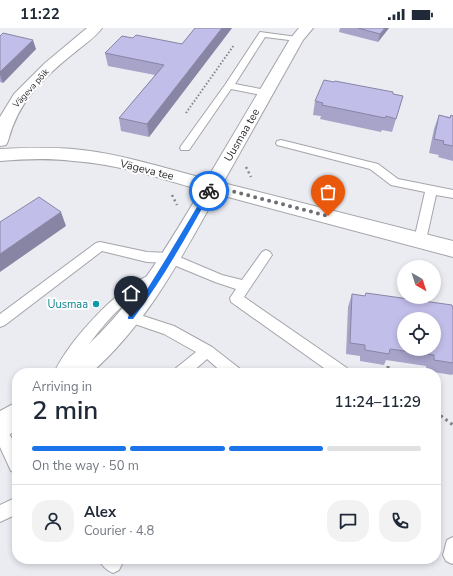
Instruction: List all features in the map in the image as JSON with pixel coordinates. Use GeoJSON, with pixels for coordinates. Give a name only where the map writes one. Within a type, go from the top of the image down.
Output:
{"type":"FeatureCollection","features":[{"type":"Feature","properties":{"kind":"street","name":"Vägeva põik"},"geometry":{"type":"LineString","coordinates":[[0,141],[5,124],[12,109],[39,76],[95,28]]}},
{"type":"Feature","properties":{"kind":"street","name":"Uusmaa tee"},"geometry":{"type":"LineString","coordinates":[[80,368],[103,347],[131,317],[165,266],[301,34]]}},
{"type":"Feature","properties":{"kind":"street","name":"Vägeva tee"},"geometry":{"type":"LineString","coordinates":[[0,155],[34,153],[74,155],[119,162],[453,249]]}},
{"type":"Feature","properties":{"kind":"street"},"geometry":{"type":"LineString","coordinates":[[0,426],[12,418]]}},
{"type":"Feature","properties":{"kind":"lane"},"geometry":{"type":"LineString","coordinates":[[185,148],[230,86],[263,34],[301,34]]}},
{"type":"Feature","properties":{"kind":"lane"},"geometry":{"type":"LineString","coordinates":[[230,86],[266,94]]}},
{"type":"Feature","properties":{"kind":"lane"},"geometry":{"type":"LineString","coordinates":[[281,143],[374,166],[395,182],[453,194]]}},
{"type":"Feature","properties":{"kind":"lane"},"geometry":{"type":"LineString","coordinates":[[420,240],[431,190]]}},
{"type":"Feature","properties":{"kind":"lane"},"geometry":{"type":"LineString","coordinates":[[0,321],[100,246],[147,257],[165,266],[245,286]]}},
{"type":"Feature","properties":{"kind":"lane"},"geometry":{"type":"LineString","coordinates":[[266,256],[236,298],[335,368]]}},
{"type":"Feature","properties":{"kind":"lane"},"geometry":{"type":"LineString","coordinates":[[64,368],[78,347],[110,311],[130,293],[165,266]]}},
{"type":"Feature","properties":{"kind":"lane"},"geometry":{"type":"LineString","coordinates":[[131,317],[169,330],[207,351],[228,368]]}},
{"type":"Feature","properties":{"kind":"lane"},"geometry":{"type":"LineString","coordinates":[[187,368],[207,351]]}},
{"type":"Feature","properties":{"kind":"lane"},"geometry":{"type":"LineString","coordinates":[[0,431],[12,455]]}},
{"type":"Feature","properties":{"kind":"lane"},"geometry":{"type":"LineString","coordinates":[[0,514],[12,508]]}},
{"type":"Feature","properties":{"kind":"path"},"geometry":{"type":"LineString","coordinates":[[233,149],[246,153],[245,164],[252,179],[259,184],[272,189],[267,201]]}},
{"type":"Feature","properties":{"kind":"path"},"geometry":{"type":"LineString","coordinates":[[441,416],[453,425]]}},
{"type":"Feature","properties":{"kind":"building"},"geometry":{"type":"Polygon","coordinates":[[[195,28],[222,28],[147,124],[119,118],[164,65],[105,53],[122,36],[133,38],[136,35],[182,44],[195,28]]]}},
{"type":"Feature","properties":{"kind":"building"},"geometry":{"type":"Polygon","coordinates":[[[358,28],[385,28],[380,34],[358,28]]]}},
{"type":"Feature","properties":{"kind":"building"},"geometry":{"type":"Polygon","coordinates":[[[3,33],[33,40],[0,72],[0,36],[3,33]]]}},
{"type":"Feature","properties":{"kind":"building"},"geometry":{"type":"Polygon","coordinates":[[[324,80],[393,92],[393,94],[403,96],[396,119],[322,105],[323,103],[315,101],[324,80]]]}},
{"type":"Feature","properties":{"kind":"building"},"geometry":{"type":"Polygon","coordinates":[[[439,115],[450,118],[451,115],[453,116],[453,146],[443,144],[444,141],[434,139],[439,115]]]}},
{"type":"Feature","properties":{"kind":"building"},"geometry":{"type":"Polygon","coordinates":[[[39,197],[61,212],[0,254],[0,222],[39,197]]]}},
{"type":"Feature","properties":{"kind":"building"},"geometry":{"type":"Polygon","coordinates":[[[366,293],[397,297],[397,304],[441,303],[452,305],[453,363],[434,360],[434,356],[441,356],[441,312],[397,312],[397,350],[390,349],[389,354],[365,350],[365,345],[350,343],[352,294],[365,296],[366,293]]]}},
{"type":"Feature","properties":{"kind":"way so far"},"geometry":{"type":"LineString","coordinates":[[209,191],[212,186],[328,216]]}},
{"type":"Feature","properties":{"kind":"place","name":"Uusmaa"},"geometry":{"type":"Point","coordinates":[96,304]}},
{"type":"Feature","properties":{"kind":"route"},"geometry":{"type":"LineString","coordinates":[[131,317],[144,300],[209,191]]}}]}
